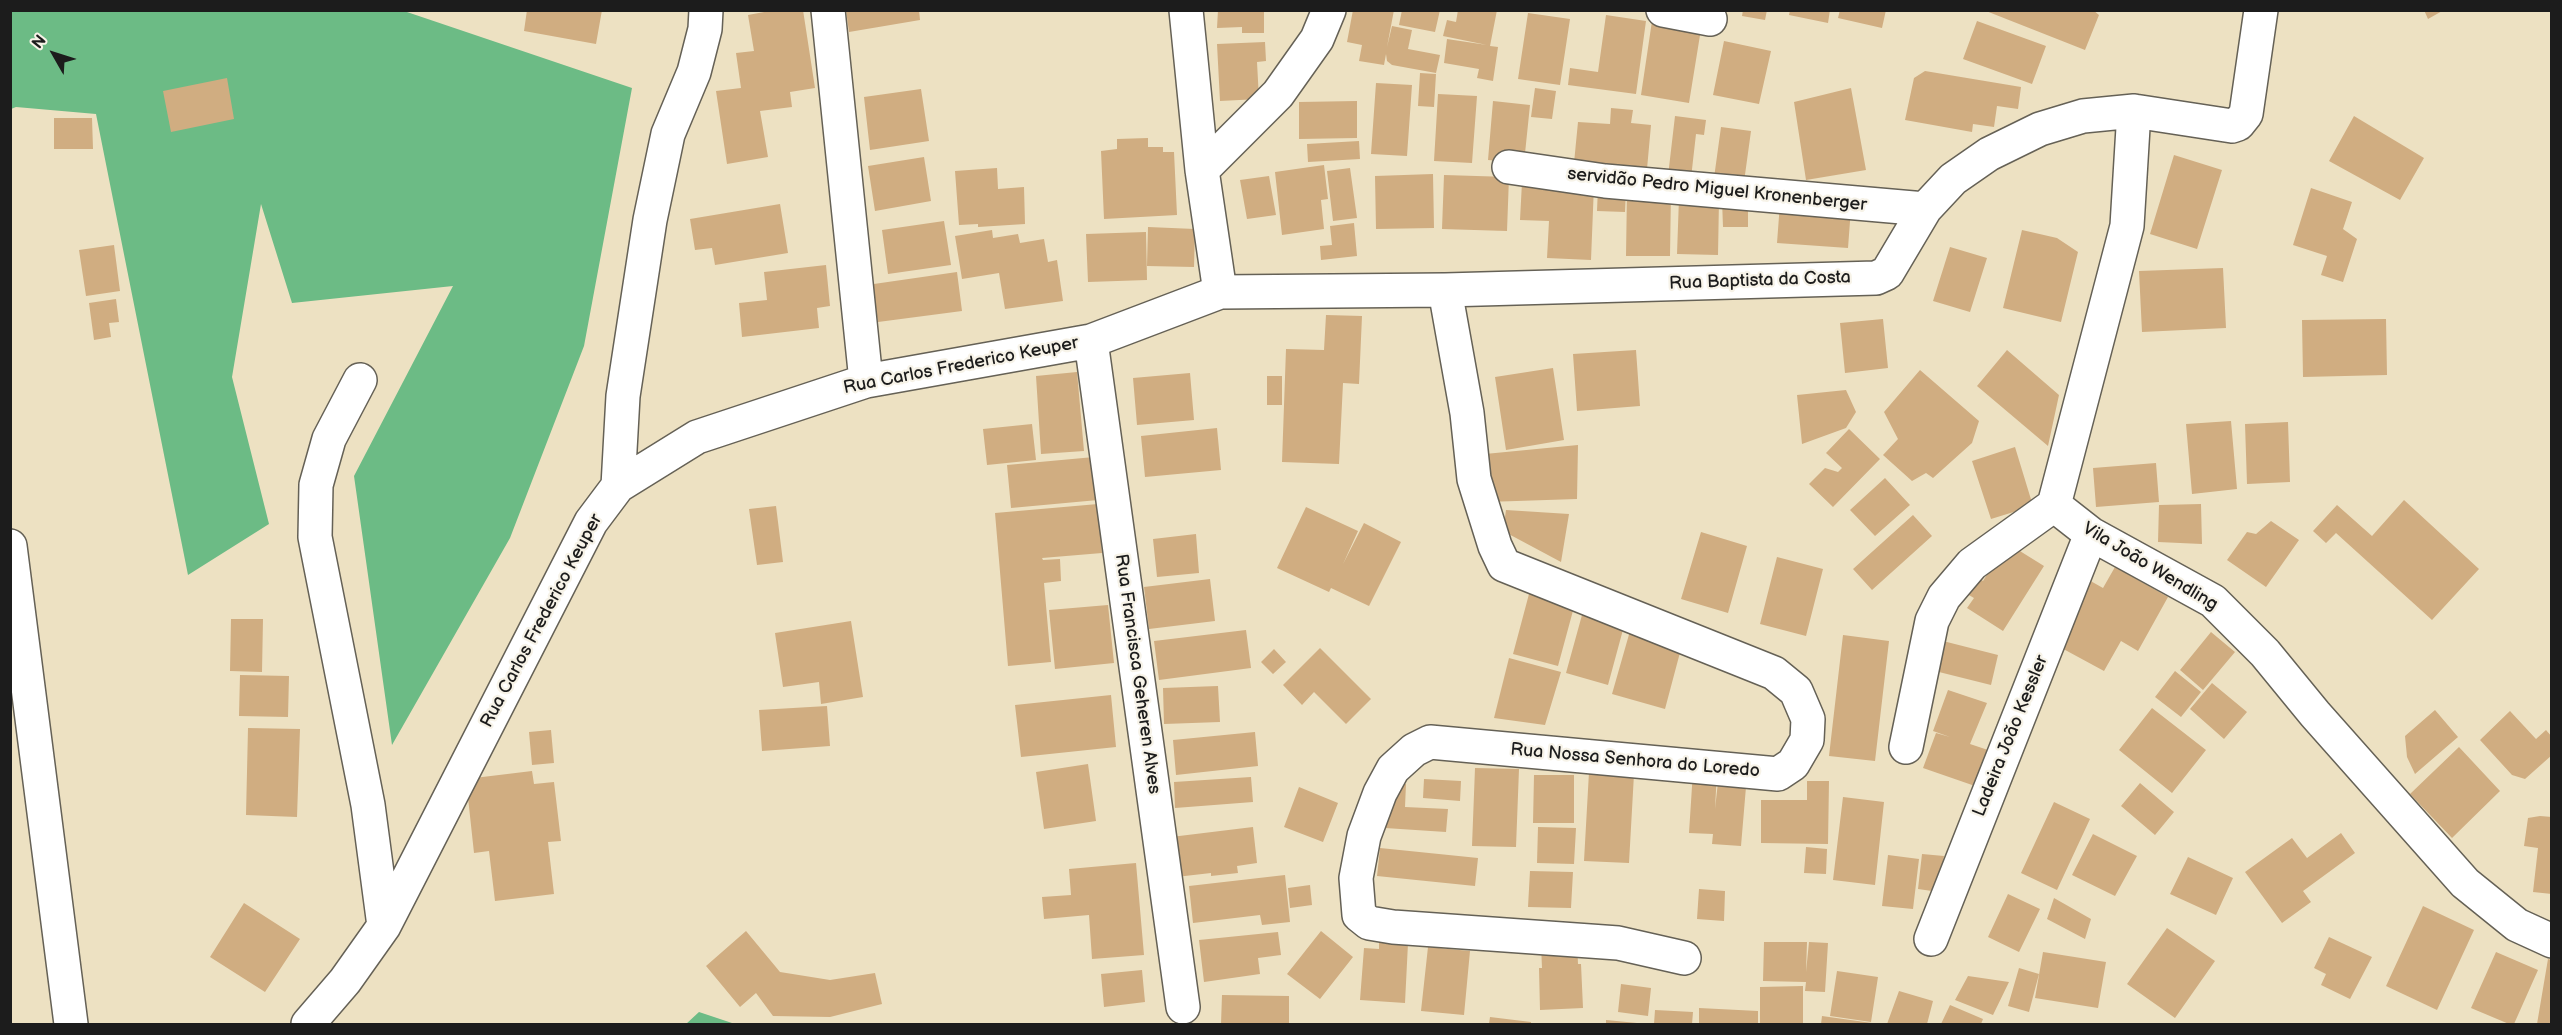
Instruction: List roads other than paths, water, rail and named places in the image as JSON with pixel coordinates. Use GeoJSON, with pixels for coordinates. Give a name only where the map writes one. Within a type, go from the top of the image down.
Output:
{"type":"FeatureCollection","features":[{"type":"Feature","properties":{"kind":"street"},"geometry":{"type":"LineString","coordinates":[[618,486],[623,396],[650,220],[668,134],[694,72],[705,29],[706,10]]}},
{"type":"Feature","properties":{"kind":"street"},"geometry":{"type":"LineString","coordinates":[[828,10],[866,381]]}},
{"type":"Feature","properties":{"kind":"street"},"geometry":{"type":"LineString","coordinates":[[1186,10],[1202,170],[1220,292]]}},
{"type":"Feature","properties":{"kind":"street"},"geometry":{"type":"LineString","coordinates":[[1202,170],[1278,94],[1317,39],[1329,10]]}},
{"type":"Feature","properties":{"kind":"street"},"geometry":{"type":"LineString","coordinates":[[1663,10],[1710,19]]}},
{"type":"Feature","properties":{"kind":"street","name":"Rua Baptista da Costa"},"geometry":{"type":"LineString","coordinates":[[1220,292],[1445,290],[1876,278],[1887,273],[1925,209],[1953,179],[1980,161],[2040,129],[2083,116],[2134,111],[2232,126],[2238,124],[2246,114],[2261,10]]}},
{"type":"Feature","properties":{"kind":"street"},"geometry":{"type":"LineString","coordinates":[[1906,747],[1932,621],[1944,597],[1972,564],[2054,505],[2127,226],[2134,111]]}},
{"type":"Feature","properties":{"kind":"street","name":"servidão Pedro Miguel Kronenberger"},"geometry":{"type":"LineString","coordinates":[[1509,166],[1605,181],[1925,209]]}},
{"type":"Feature","properties":{"kind":"street","name":"Rua Nossa Senhora do Loredo"},"geometry":{"type":"LineString","coordinates":[[1445,290],[1467,413],[1474,478],[1494,546],[1504,565],[1774,673],[1796,691],[1808,719],[1807,740],[1794,764],[1778,774],[1430,742],[1414,750],[1393,769],[1380,793],[1364,836],[1356,878],[1359,915],[1369,923],[1393,927],[1618,943],[1684,958]]}},
{"type":"Feature","properties":{"kind":"street","name":"Rua Carlos Frederico Keuper"},"geometry":{"type":"LineString","coordinates":[[308,1024],[345,981],[384,926],[591,522],[618,486],[698,437],[866,381],[1091,340],[1220,292]]}},
{"type":"Feature","properties":{"kind":"street","name":"Rua Francisca Geheren Alves"},"geometry":{"type":"LineString","coordinates":[[1091,340],[1183,1007]]}},
{"type":"Feature","properties":{"kind":"street"},"geometry":{"type":"LineString","coordinates":[[360,380],[329,439],[316,485],[315,537],[368,805],[384,926]]}},
{"type":"Feature","properties":{"kind":"street","name":"Vila João Wendling"},"geometry":{"type":"LineString","coordinates":[[2054,505],[2091,534],[2213,601],[2265,653],[2315,714],[2465,883],[2517,925],[2552,942]]}},
{"type":"Feature","properties":{"kind":"street","name":"Ladeira João Kessler"},"geometry":{"type":"LineString","coordinates":[[1931,939],[2091,534]]}},
{"type":"Feature","properties":{"kind":"street"},"geometry":{"type":"LineString","coordinates":[[10,546],[71,1024]]}}]}
